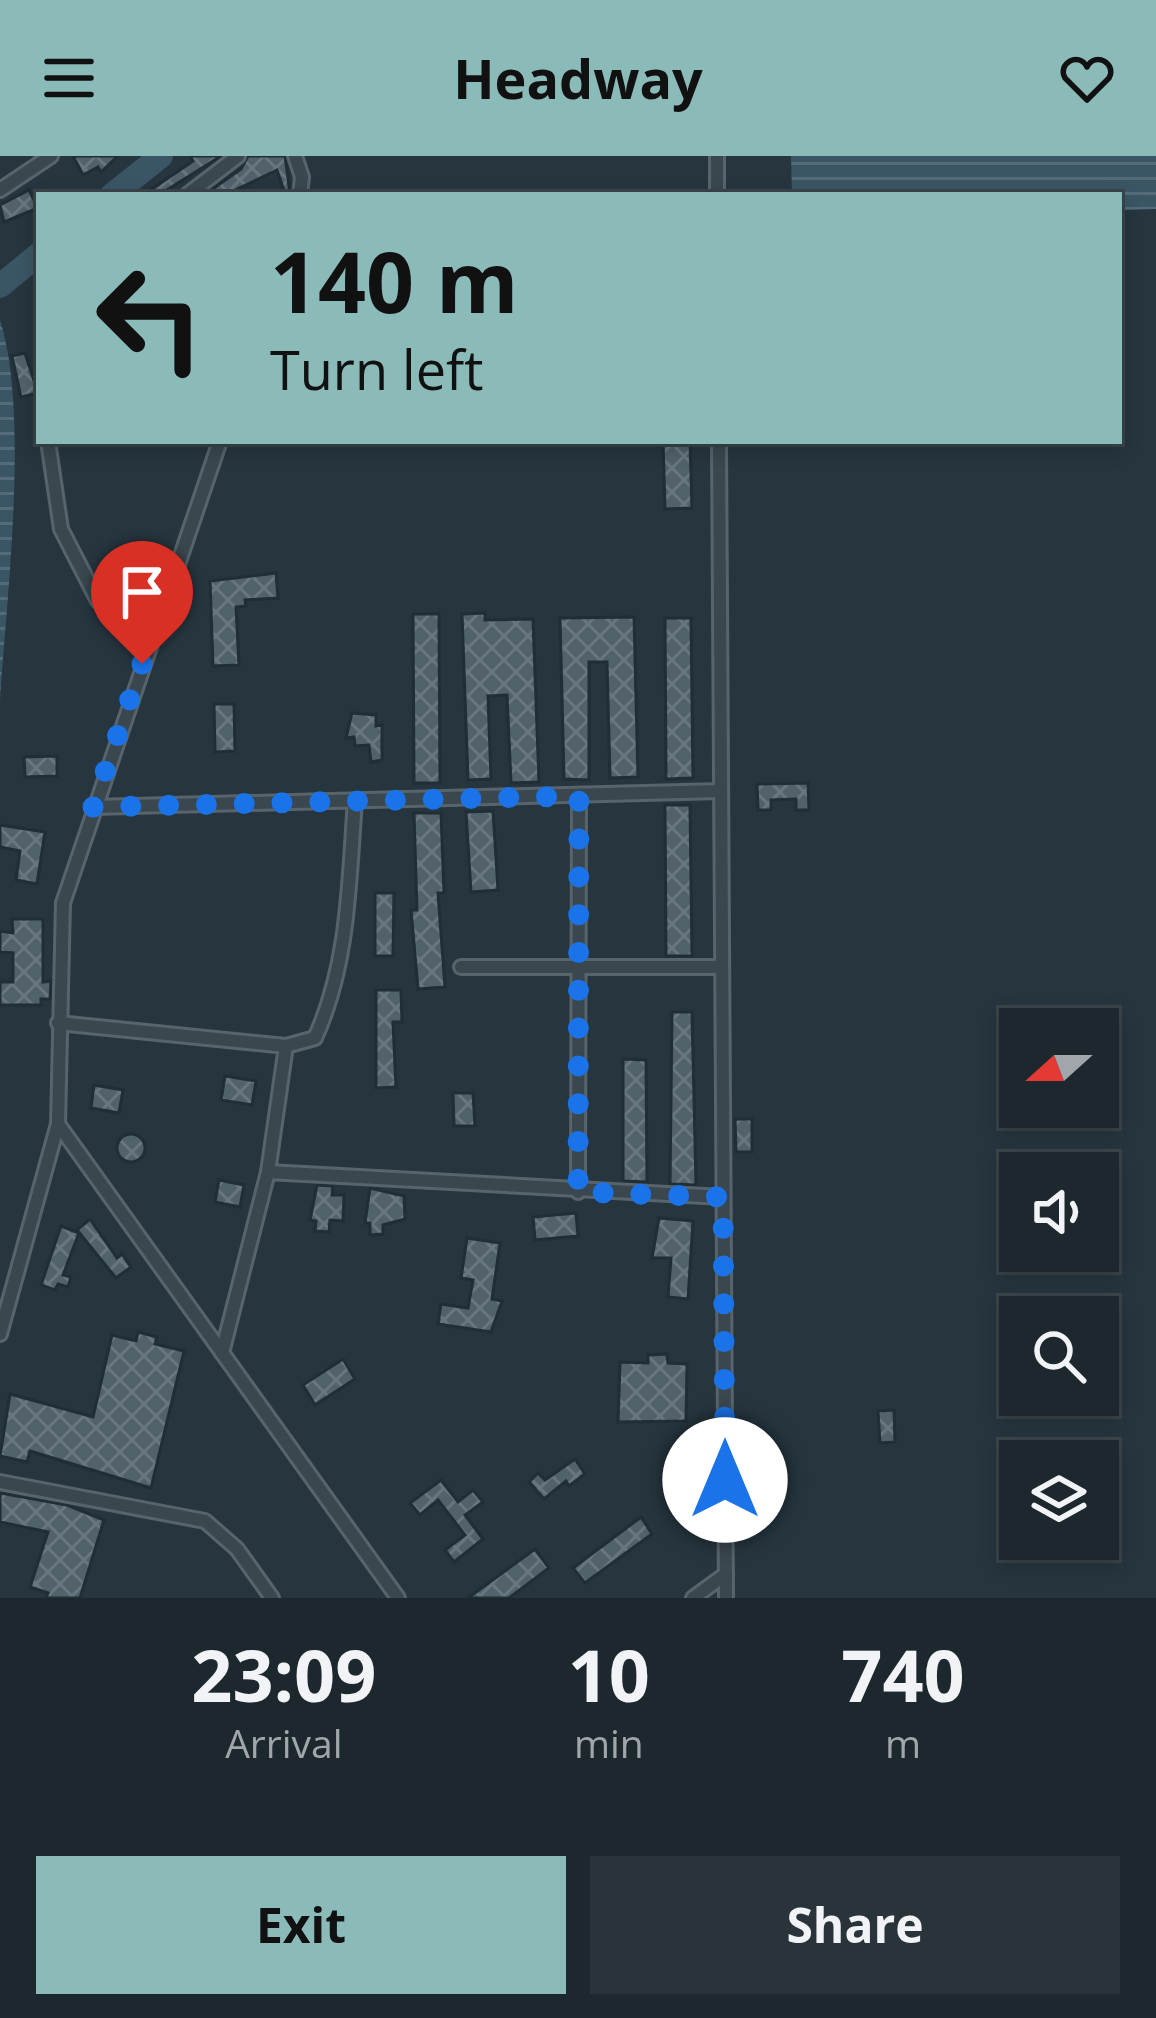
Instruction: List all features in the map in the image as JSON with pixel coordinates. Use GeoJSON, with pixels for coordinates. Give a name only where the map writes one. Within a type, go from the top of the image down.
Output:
{"type":"FeatureCollection","features":[{"type":"Feature","properties":{"kind":"street"},"geometry":{"type":"LineString","coordinates":[[191,192],[238,156]]}},
{"type":"Feature","properties":{"kind":"street"},"geometry":{"type":"LineString","coordinates":[[295,156],[302,177],[300,192]]}},
{"type":"Feature","properties":{"kind":"street"},"geometry":{"type":"LineString","coordinates":[[717,156],[717,192]]}},
{"type":"Feature","properties":{"kind":"street"},"geometry":{"type":"LineString","coordinates":[[0,190],[49,157]]}},
{"type":"Feature","properties":{"kind":"street"},"geometry":{"type":"LineString","coordinates":[[48,444],[62,529],[98,601],[158,621]]}},
{"type":"Feature","properties":{"kind":"street"},"geometry":{"type":"LineString","coordinates":[[0,1334],[58,1124],[63,903],[219,444]]}},
{"type":"Feature","properties":{"kind":"street"},"geometry":{"type":"LineString","coordinates":[[719,444],[726,1598]]}},
{"type":"Feature","properties":{"kind":"street"},"geometry":{"type":"LineString","coordinates":[[93,807],[721,791]]}},
{"type":"Feature","properties":{"kind":"street"},"geometry":{"type":"LineString","coordinates":[[578,1192],[579,796]]}},
{"type":"Feature","properties":{"kind":"street"},"geometry":{"type":"LineString","coordinates":[[58,1023],[286,1046],[315,1038],[331,1003],[345,930],[355,800]]}},
{"type":"Feature","properties":{"kind":"street"},"geometry":{"type":"LineString","coordinates":[[461,967],[722,967]]}},
{"type":"Feature","properties":{"kind":"street"},"geometry":{"type":"LineString","coordinates":[[222,1353],[268,1172],[286,1046]]}},
{"type":"Feature","properties":{"kind":"street"},"geometry":{"type":"LineString","coordinates":[[58,1124],[398,1598]]}},
{"type":"Feature","properties":{"kind":"street"},"geometry":{"type":"LineString","coordinates":[[268,1172],[723,1197]]}},
{"type":"Feature","properties":{"kind":"street"},"geometry":{"type":"LineString","coordinates":[[0,1482],[206,1521],[237,1549],[272,1598]]}},
{"type":"Feature","properties":{"kind":"street"},"geometry":{"type":"LineString","coordinates":[[693,1598],[726,1574]]}},
{"type":"Feature","properties":{"kind":"water"},"geometry":{"type":"Polygon","coordinates":[[[791,156],[1156,156],[1156,209],[1122,210],[1122,192],[792,192],[791,156]]]}},
{"type":"Feature","properties":{"kind":"water"},"geometry":{"type":"Polygon","coordinates":[[[0,320],[14,405],[15,456],[0,703],[0,320]]]}},
{"type":"Feature","properties":{"kind":"building"},"geometry":{"type":"Polygon","coordinates":[[[73,156],[118,156],[101,172],[98,167],[83,175],[73,156]]]}},
{"type":"Feature","properties":{"kind":"building"},"geometry":{"type":"Polygon","coordinates":[[[190,156],[221,156],[164,192],[147,192],[193,161],[190,156]]]}},
{"type":"Feature","properties":{"kind":"building"},"geometry":{"type":"Polygon","coordinates":[[[248,156],[285,156],[290,192],[284,192],[277,170],[231,192],[208,192],[241,169],[248,156]]]}},
{"type":"Feature","properties":{"kind":"building"},"geometry":{"type":"Polygon","coordinates":[[[29,190],[36,209],[4,222],[0,205],[29,190]]]}},
{"type":"Feature","properties":{"kind":"building"},"geometry":{"type":"Polygon","coordinates":[[[25,353],[36,393],[21,397],[12,356],[25,353]]]}},
{"type":"Feature","properties":{"kind":"building"},"geometry":{"type":"Polygon","coordinates":[[[663,444],[690,444],[692,508],[665,509],[663,444]]]}},
{"type":"Feature","properties":{"kind":"building"},"geometry":{"type":"Polygon","coordinates":[[[276,573],[278,598],[245,600],[246,606],[236,607],[239,665],[213,666],[210,581],[276,573]]]}},
{"type":"Feature","properties":{"kind":"building"},"geometry":{"type":"Polygon","coordinates":[[[485,613],[485,620],[533,619],[539,782],[511,783],[507,695],[488,696],[491,779],[468,780],[462,614],[485,613]]]}},
{"type":"Feature","properties":{"kind":"building"},"geometry":{"type":"Polygon","coordinates":[[[413,614],[439,614],[440,783],[414,783],[413,614]]]}},
{"type":"Feature","properties":{"kind":"building"},"geometry":{"type":"Polygon","coordinates":[[[634,617],[638,777],[610,778],[607,662],[589,662],[589,780],[564,779],[560,618],[634,617]]]}},
{"type":"Feature","properties":{"kind":"building"},"geometry":{"type":"Polygon","coordinates":[[[665,618],[691,618],[693,778],[666,779],[665,618]]]}},
{"type":"Feature","properties":{"kind":"building"},"geometry":{"type":"Polygon","coordinates":[[[214,704],[234,704],[235,751],[215,752],[214,704]]]}},
{"type":"Feature","properties":{"kind":"building"},"geometry":{"type":"Polygon","coordinates":[[[352,713],[376,715],[376,726],[382,725],[382,760],[371,762],[369,745],[355,746],[354,737],[346,738],[352,713]]]}},
{"type":"Feature","properties":{"kind":"building"},"geometry":{"type":"Polygon","coordinates":[[[57,756],[57,776],[25,777],[24,757],[57,756]]]}},
{"type":"Feature","properties":{"kind":"building"},"geometry":{"type":"Polygon","coordinates":[[[808,783],[809,810],[796,810],[796,799],[771,800],[771,810],[758,810],[757,784],[808,783]]]}},
{"type":"Feature","properties":{"kind":"building"},"geometry":{"type":"Polygon","coordinates":[[[665,805],[690,805],[692,956],[666,956],[665,805]]]}},
{"type":"Feature","properties":{"kind":"building"},"geometry":{"type":"Polygon","coordinates":[[[493,811],[498,890],[471,892],[466,812],[493,811]]]}},
{"type":"Feature","properties":{"kind":"building"},"geometry":{"type":"Polygon","coordinates":[[[414,813],[441,813],[444,893],[438,893],[445,987],[418,989],[411,910],[417,910],[414,813]]]}},
{"type":"Feature","properties":{"kind":"building"},"geometry":{"type":"Polygon","coordinates":[[[0,825],[45,832],[37,884],[16,880],[20,851],[0,847],[0,825]]]}},
{"type":"Feature","properties":{"kind":"building"},"geometry":{"type":"Polygon","coordinates":[[[375,893],[394,893],[393,956],[375,956],[375,893]]]}},
{"type":"Feature","properties":{"kind":"building"},"geometry":{"type":"Polygon","coordinates":[[[12,919],[43,919],[43,982],[51,981],[50,999],[41,999],[41,1005],[0,1005],[0,982],[13,982],[13,953],[0,952],[0,931],[13,933],[12,919]]]}},
{"type":"Feature","properties":{"kind":"building"},"geometry":{"type":"Polygon","coordinates":[[[376,990],[401,990],[402,1022],[393,1022],[396,1087],[376,1088],[376,990]]]}},
{"type":"Feature","properties":{"kind":"building"},"geometry":{"type":"Polygon","coordinates":[[[672,1012],[692,1012],[696,1185],[670,1184],[672,1012]]]}},
{"type":"Feature","properties":{"kind":"building"},"geometry":{"type":"Polygon","coordinates":[[[623,1059],[646,1060],[647,1182],[623,1181],[623,1059]]]}},
{"type":"Feature","properties":{"kind":"building"},"geometry":{"type":"Polygon","coordinates":[[[225,1076],[256,1081],[252,1105],[221,1100],[225,1076]]]}},
{"type":"Feature","properties":{"kind":"building"},"geometry":{"type":"Polygon","coordinates":[[[94,1085],[123,1090],[119,1113],[91,1108],[94,1085]]]}},
{"type":"Feature","properties":{"kind":"building"},"geometry":{"type":"Polygon","coordinates":[[[453,1093],[473,1093],[475,1126],[454,1126],[453,1093]]]}},
{"type":"Feature","properties":{"kind":"building"},"geometry":{"type":"Polygon","coordinates":[[[735,1119],[752,1119],[752,1152],[736,1152],[735,1119]]]}},
{"type":"Feature","properties":{"kind":"building"},"geometry":{"type":"Polygon","coordinates":[[[131,1134],[141,1138],[145,1148],[141,1158],[131,1162],[121,1158],[117,1148],[121,1138],[131,1134]]]}},
{"type":"Feature","properties":{"kind":"building"},"geometry":{"type":"Polygon","coordinates":[[[219,1180],[244,1185],[240,1207],[215,1202],[219,1180]]]}},
{"type":"Feature","properties":{"kind":"building"},"geometry":{"type":"Polygon","coordinates":[[[317,1185],[333,1186],[332,1195],[344,1195],[343,1221],[330,1220],[329,1232],[315,1231],[316,1221],[310,1220],[317,1185]]]}},
{"type":"Feature","properties":{"kind":"building"},"geometry":{"type":"Polygon","coordinates":[[[370,1188],[404,1196],[405,1219],[383,1225],[383,1234],[370,1235],[370,1223],[365,1223],[370,1188]]]}},
{"type":"Feature","properties":{"kind":"building"},"geometry":{"type":"Polygon","coordinates":[[[576,1213],[578,1236],[535,1240],[533,1217],[576,1213]]]}},
{"type":"Feature","properties":{"kind":"building"},"geometry":{"type":"Polygon","coordinates":[[[659,1218],[693,1221],[688,1299],[668,1297],[671,1258],[652,1258],[659,1218]]]}},
{"type":"Feature","properties":{"kind":"building"},"geometry":{"type":"Polygon","coordinates":[[[90,1219],[117,1258],[122,1254],[131,1267],[116,1278],[77,1230],[90,1219]]]}},
{"type":"Feature","properties":{"kind":"building"},"geometry":{"type":"Polygon","coordinates":[[[61,1226],[79,1233],[63,1275],[71,1277],[68,1287],[58,1284],[55,1290],[41,1285],[61,1226]]]}},
{"type":"Feature","properties":{"kind":"building"},"geometry":{"type":"Polygon","coordinates":[[[467,1238],[500,1243],[492,1299],[502,1301],[491,1332],[438,1324],[441,1304],[468,1308],[473,1280],[461,1278],[467,1238]]]}},
{"type":"Feature","properties":{"kind":"building"},"geometry":{"type":"Polygon","coordinates":[[[138,1332],[157,1337],[155,1344],[184,1351],[151,1488],[30,1451],[27,1462],[0,1456],[10,1394],[93,1417],[112,1335],[136,1341],[138,1332]]]}},
{"type":"Feature","properties":{"kind":"building"},"geometry":{"type":"Polygon","coordinates":[[[667,1354],[668,1363],[687,1364],[686,1421],[618,1422],[620,1362],[648,1363],[648,1355],[667,1354]]]}},
{"type":"Feature","properties":{"kind":"building"},"geometry":{"type":"Polygon","coordinates":[[[343,1359],[355,1379],[315,1405],[303,1385],[343,1359]]]}},
{"type":"Feature","properties":{"kind":"building"},"geometry":{"type":"Polygon","coordinates":[[[894,1410],[895,1442],[880,1443],[878,1411],[894,1410]]]}},
{"type":"Feature","properties":{"kind":"building"},"geometry":{"type":"Polygon","coordinates":[[[575,1459],[585,1474],[569,1486],[566,1481],[544,1499],[529,1482],[538,1473],[545,1480],[575,1459]]]}},
{"type":"Feature","properties":{"kind":"building"},"geometry":{"type":"Polygon","coordinates":[[[441,1480],[458,1502],[473,1490],[483,1502],[465,1515],[483,1539],[454,1562],[445,1550],[465,1535],[438,1500],[420,1515],[410,1503],[441,1480]]]}},
{"type":"Feature","properties":{"kind":"building"},"geometry":{"type":"Polygon","coordinates":[[[0,1493],[67,1505],[104,1520],[80,1598],[46,1598],[48,1593],[30,1587],[48,1532],[0,1522],[0,1493]]]}},
{"type":"Feature","properties":{"kind":"building"},"geometry":{"type":"Polygon","coordinates":[[[641,1517],[652,1534],[585,1583],[573,1568],[641,1517]]]}},
{"type":"Feature","properties":{"kind":"building"},"geometry":{"type":"Polygon","coordinates":[[[535,1549],[549,1568],[509,1598],[468,1598],[535,1549]]]}},
{"type":"Feature","properties":{"kind":"waterway"},"geometry":{"type":"LineString","coordinates":[[116,192],[161,156]]}},
{"type":"Feature","properties":{"kind":"waterway"},"geometry":{"type":"LineString","coordinates":[[0,286],[36,256]]}},
{"type":"Feature","properties":{"kind":"route"},"geometry":{"type":"LineString","coordinates":[[142,664],[93,807],[579,796],[578,1192],[723,1197],[725,1480]]}}]}
